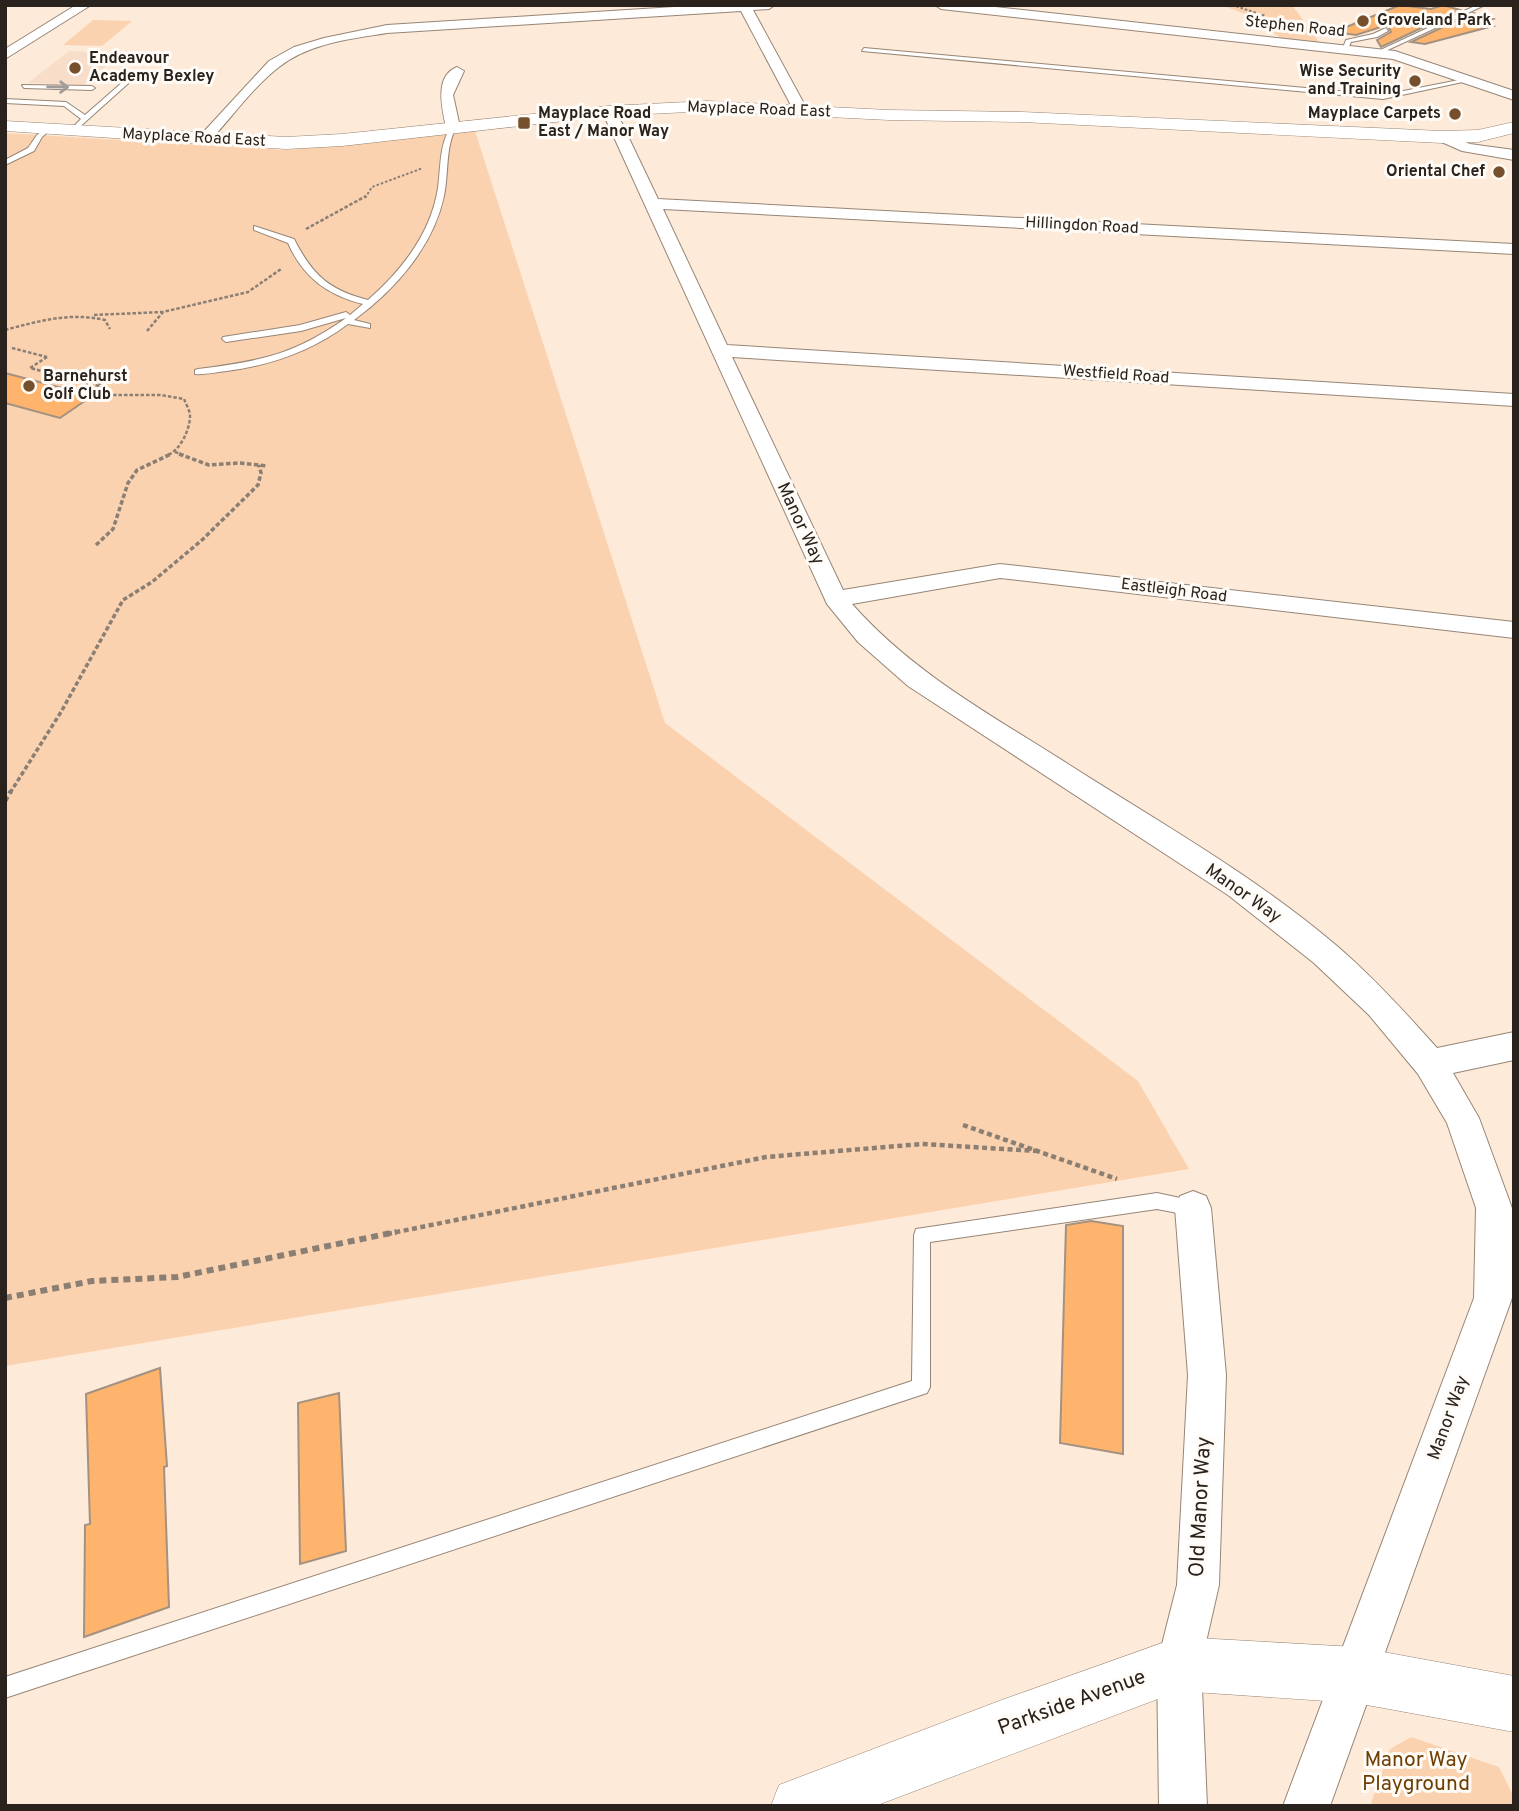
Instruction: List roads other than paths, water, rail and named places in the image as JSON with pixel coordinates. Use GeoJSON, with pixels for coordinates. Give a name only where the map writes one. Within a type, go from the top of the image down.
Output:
{"type":"FeatureCollection","features":[{"type":"Feature","properties":{"kind":"street"},"geometry":{"type":"LineString","coordinates":[[6,54],[85,5]]}},
{"type":"Feature","properties":{"kind":"street"},"geometry":{"type":"LineString","coordinates":[[204,139],[276,63],[309,47],[345,36],[387,29],[769,5]]}},
{"type":"Feature","properties":{"kind":"street","name":"Stephen Road"},"geometry":{"type":"LineString","coordinates":[[941,5],[1377,53],[1417,62],[1514,96]]}},
{"type":"Feature","properties":{"kind":"street"},"geometry":{"type":"LineString","coordinates":[[744,6],[801,111]]}},
{"type":"Feature","properties":{"kind":"street"},"geometry":{"type":"LineString","coordinates":[[453,128],[446,95],[457,71]]}},
{"type":"Feature","properties":{"kind":"street","name":"Mayplace Road East"},"geometry":{"type":"LineString","coordinates":[[5,126],[48,129],[79,125],[204,139],[286,143],[342,140],[609,111],[705,106],[889,115],[1022,117],[1442,137],[1478,136],[1514,127]]}},
{"type":"Feature","properties":{"kind":"street","name":"Manor Way"},"geometry":{"type":"LineString","coordinates":[[609,111],[835,599],[867,636],[917,680],[1238,887],[1325,954],[1380,1006],[1430,1064],[1462,1118],[1494,1208],[1493,1298],[1306,1806]]}},
{"type":"Feature","properties":{"kind":"street"},"geometry":{"type":"LineString","coordinates":[[1442,137],[1467,148],[1514,155]]}},
{"type":"Feature","properties":{"kind":"street","name":"Hillingdon Road"},"geometry":{"type":"LineString","coordinates":[[651,204],[1514,249]]}},
{"type":"Feature","properties":{"kind":"street","name":"Westfield Road"},"geometry":{"type":"LineString","coordinates":[[719,349],[1514,400]]}},
{"type":"Feature","properties":{"kind":"street","name":"Eastleigh Road"},"geometry":{"type":"LineString","coordinates":[[835,599],[1000,571],[1514,630]]}},
{"type":"Feature","properties":{"kind":"street"},"geometry":{"type":"LineString","coordinates":[[1430,1064],[1514,1046]]}},
{"type":"Feature","properties":{"kind":"street","name":"Old Manor Way"},"geometry":{"type":"LineString","coordinates":[[1175,1204],[1207,1376],[1198,1585],[1179,1664],[1183,1806]]}},
{"type":"Feature","properties":{"kind":"street","name":"Parkside Avenue"},"geometry":{"type":"LineString","coordinates":[[800,1806],[999,1728],[1179,1664],[1356,1675],[1514,1703]]}},
{"type":"Feature","properties":{"kind":"lane"},"geometry":{"type":"LineString","coordinates":[[1377,53],[1482,5]]}},
{"type":"Feature","properties":{"kind":"lane"},"geometry":{"type":"LineString","coordinates":[[1345,50],[1348,41],[1376,36],[1386,30]]}},
{"type":"Feature","properties":{"kind":"lane"},"geometry":{"type":"LineString","coordinates":[[864,50],[1383,97],[1469,80]]}},
{"type":"Feature","properties":{"kind":"lane"},"geometry":{"type":"LineString","coordinates":[[5,101],[66,104],[79,125],[129,79],[121,75]]}},
{"type":"Feature","properties":{"kind":"lane"},"geometry":{"type":"LineString","coordinates":[[24,86],[92,88]]}},
{"type":"Feature","properties":{"kind":"lane"},"geometry":{"type":"LineString","coordinates":[[198,372],[263,362],[308,345],[346,321],[404,271],[431,226],[442,185],[441,165],[447,138],[453,128]]}},
{"type":"Feature","properties":{"kind":"lane"},"geometry":{"type":"LineString","coordinates":[[5,163],[31,149],[39,136],[48,129]]}},
{"type":"Feature","properties":{"kind":"lane"},"geometry":{"type":"LineString","coordinates":[[257,228],[291,242],[297,258],[323,287],[345,298],[368,303]]}},
{"type":"Feature","properties":{"kind":"lane"},"geometry":{"type":"LineString","coordinates":[[226,339],[301,328],[342,317],[368,303]]}},
{"type":"Feature","properties":{"kind":"lane"},"geometry":{"type":"LineString","coordinates":[[346,321],[367,326]]}},
{"type":"Feature","properties":{"kind":"lane"},"geometry":{"type":"LineString","coordinates":[[5,1688],[921,1387],[922,1235],[1175,1204]]}},
{"type":"Feature","properties":{"kind":"place","name":"Groveland Park"},"geometry":{"type":"Point","coordinates":[1363,21]}},
{"type":"Feature","properties":{"kind":"place","name":"Endeavour Academy Bexley"},"geometry":{"type":"Point","coordinates":[75,68]}},
{"type":"Feature","properties":{"kind":"place","name":"Wise Security and Training"},"geometry":{"type":"Point","coordinates":[1415,81]}},
{"type":"Feature","properties":{"kind":"place","name":"Mayplace Carpets"},"geometry":{"type":"Point","coordinates":[1455,114]}},
{"type":"Feature","properties":{"kind":"place","name":"Mayplace Road East / Manor Way"},"geometry":{"type":"Point","coordinates":[524,123]}},
{"type":"Feature","properties":{"kind":"place","name":"Oriental Chef"},"geometry":{"type":"Point","coordinates":[1499,172]}},
{"type":"Feature","properties":{"kind":"place","name":"Barnehurst Golf Club"},"geometry":{"type":"Point","coordinates":[29,386]}},
{"type":"Feature","properties":{"kind":"park label","name":"Manor Way Playground"},"geometry":{"type":"Point","coordinates":[1416,1772]}}]}
